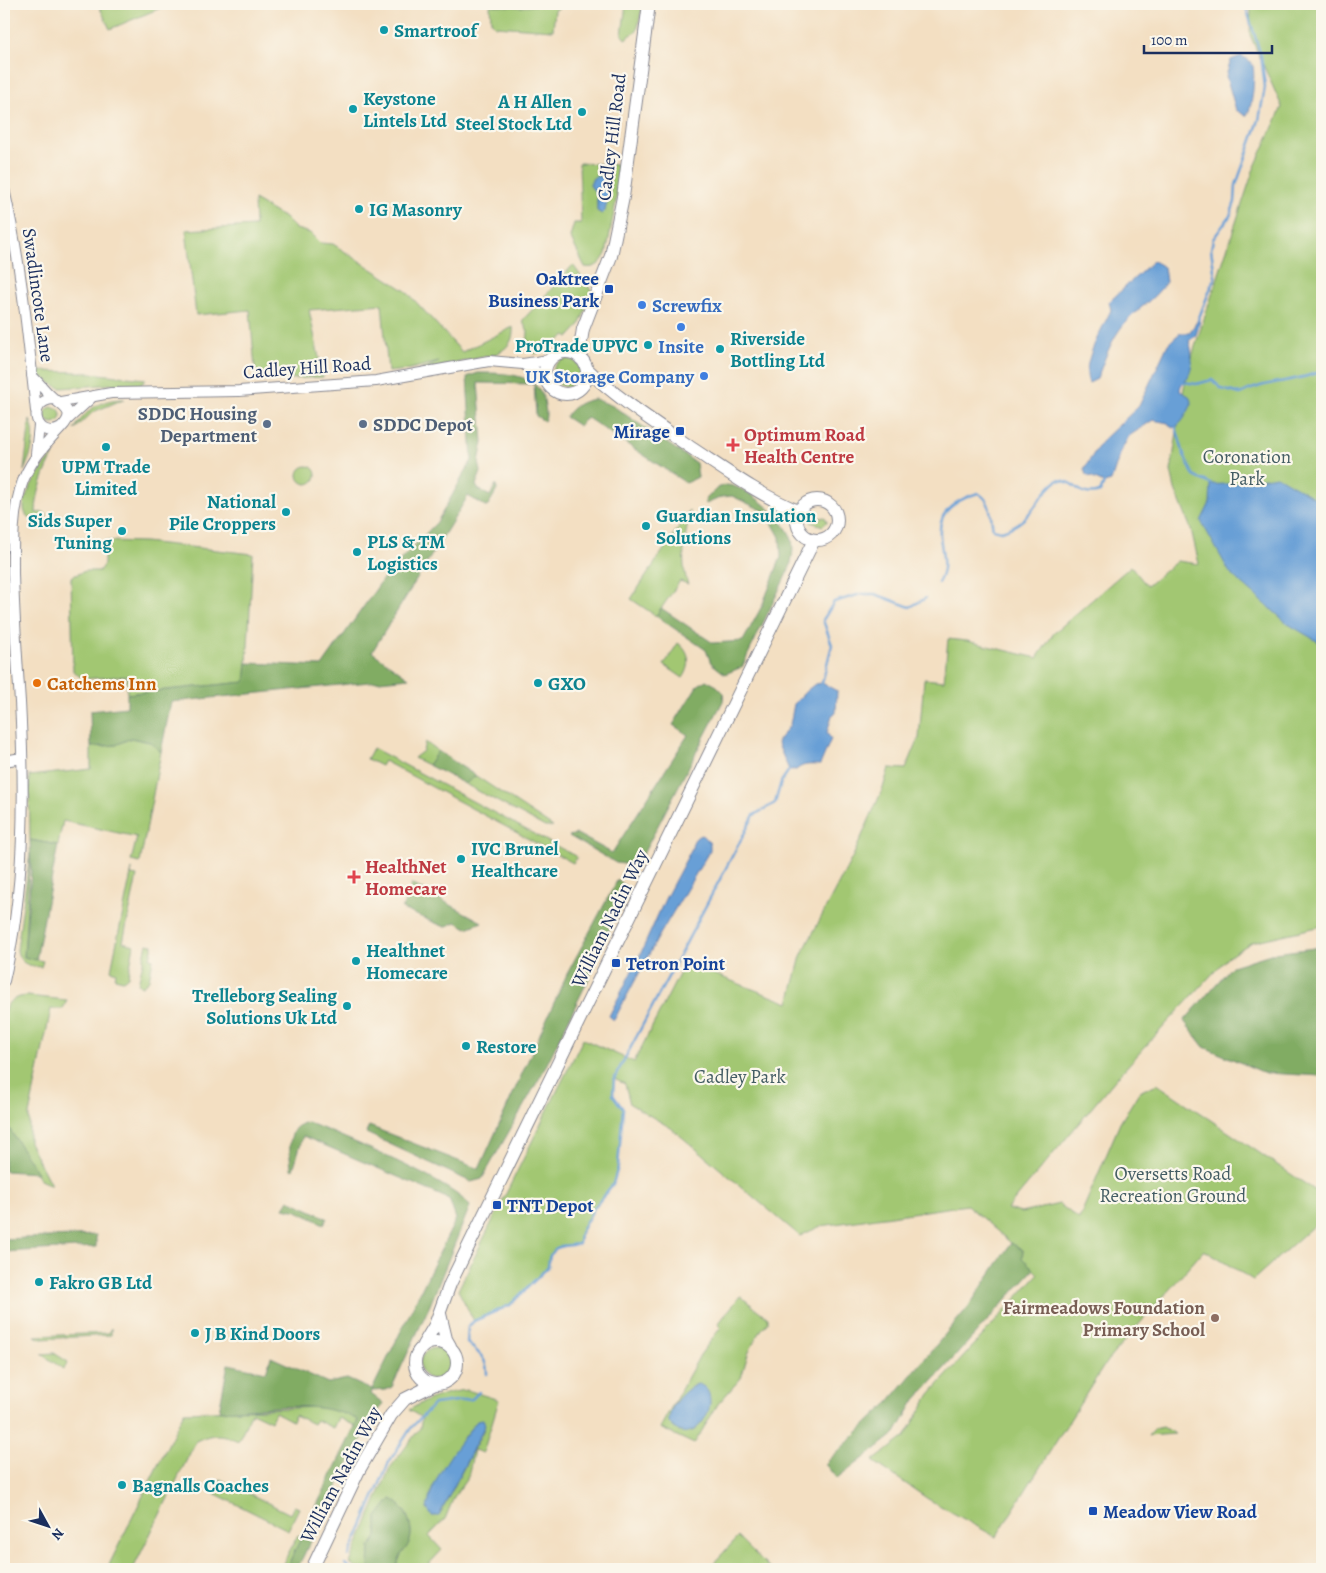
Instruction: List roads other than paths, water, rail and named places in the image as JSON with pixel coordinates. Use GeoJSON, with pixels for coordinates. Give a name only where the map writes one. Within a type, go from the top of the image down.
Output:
{"type":"FeatureCollection","features":[{"type":"Feature","properties":{"kind":"main road","name":"Cadley Hill Road"},"geometry":{"type":"LineString","coordinates":[[584,364],[580,348],[584,329],[611,256],[623,197],[649,4]]}},
{"type":"Feature","properties":{"kind":"main road","name":"Cadley Hill Road"},"geometry":{"type":"LineString","coordinates":[[562,352],[584,329]]}},
{"type":"Feature","properties":{"kind":"main road"},"geometry":{"type":"LineString","coordinates":[[584,364],[586,379],[580,389],[574,393],[559,394],[552,390],[545,378],[544,370],[549,360],[562,352],[569,352],[584,364],[609,391],[757,491],[798,512]]}},
{"type":"Feature","properties":{"kind":"main road"},"geometry":{"type":"LineString","coordinates":[[580,389],[609,391]]}},
{"type":"Feature","properties":{"kind":"main road"},"geometry":{"type":"LineString","coordinates":[[816,500],[827,503],[835,512],[837,519],[833,532],[828,537],[814,540],[798,530],[796,519],[798,512],[804,505],[816,500]]}},
{"type":"Feature","properties":{"kind":"main road","name":"William Nadin Way"},"geometry":{"type":"LineString","coordinates":[[423,1345],[440,1314],[450,1284],[814,540]]}},
{"type":"Feature","properties":{"kind":"main road"},"geometry":{"type":"LineString","coordinates":[[440,1314],[446,1339],[457,1358],[457,1369],[447,1381],[435,1384],[424,1380],[416,1369],[416,1354],[423,1345],[434,1341],[450,1346]]}},
{"type":"Feature","properties":{"kind":"main road","name":"William Nadin Way"},"geometry":{"type":"LineString","coordinates":[[405,1399],[416,1369]]}},
{"type":"Feature","properties":{"kind":"main road","name":"William Nadin Way"},"geometry":{"type":"LineString","coordinates":[[312,1569],[381,1431],[405,1399],[435,1384]]}},
{"type":"Feature","properties":{"kind":"street","name":"Swadlincote Lane"},"geometry":{"type":"LineString","coordinates":[[4,190],[15,236],[27,313],[28,348],[36,410]]}},
{"type":"Feature","properties":{"kind":"street","name":"Cadley Hill Road"},"geometry":{"type":"LineString","coordinates":[[57,400],[152,391],[248,390],[376,380],[489,361],[523,364],[549,360]]}},
{"type":"Feature","properties":{"kind":"street","name":"Cadley Hill Road"},"geometry":{"type":"LineString","coordinates":[[523,364],[545,378]]}},
{"type":"Feature","properties":{"kind":"street","name":"Swadlincote Lane"},"geometry":{"type":"LineString","coordinates":[[32,376],[57,400]]}},
{"type":"Feature","properties":{"kind":"street"},"geometry":{"type":"LineString","coordinates":[[36,454],[68,419],[93,396]]}},
{"type":"Feature","properties":{"kind":"street"},"geometry":{"type":"LineString","coordinates":[[61,428],[48,431],[39,425],[36,421],[36,410],[40,404],[57,400],[66,407],[68,419]]}},
{"type":"Feature","properties":{"kind":"street"},"geometry":{"type":"LineString","coordinates":[[4,981],[21,862],[22,758],[14,617],[13,542],[20,490],[36,454],[39,425]]}},
{"type":"Feature","properties":{"kind":"street"},"geometry":{"type":"LineString","coordinates":[[4,761],[22,758]]}},
{"type":"Feature","properties":{"kind":"water"},"geometry":{"type":"Polygon","coordinates":[[[1241,56],[1251,62],[1254,70],[1252,99],[1246,116],[1236,110],[1226,76],[1231,60],[1241,56]]]}},
{"type":"Feature","properties":{"kind":"water"},"geometry":{"type":"Polygon","coordinates":[[[598,176],[605,178],[610,187],[605,211],[602,214],[597,211],[597,196],[590,185],[593,178],[598,176]]]}},
{"type":"Feature","properties":{"kind":"water"},"geometry":{"type":"Polygon","coordinates":[[[1153,261],[1164,267],[1166,282],[1157,294],[1119,330],[1108,350],[1097,379],[1089,383],[1087,375],[1090,356],[1111,310],[1109,302],[1153,261]]]}},
{"type":"Feature","properties":{"kind":"water"},"geometry":{"type":"Polygon","coordinates":[[[1198,320],[1200,322],[1196,335],[1189,341],[1192,354],[1191,369],[1180,389],[1180,391],[1189,396],[1192,404],[1184,419],[1179,425],[1172,428],[1168,423],[1153,420],[1129,436],[1121,451],[1111,481],[1104,483],[1086,475],[1084,469],[1101,442],[1139,406],[1168,344],[1180,333],[1189,333],[1198,320]]]}},
{"type":"Feature","properties":{"kind":"water"},"geometry":{"type":"Polygon","coordinates":[[[1277,476],[1322,502],[1322,644],[1288,624],[1230,573],[1201,521],[1210,503],[1211,484],[1235,483],[1277,476]]]}},
{"type":"Feature","properties":{"kind":"water"},"geometry":{"type":"Polygon","coordinates":[[[822,683],[837,691],[836,713],[832,715],[827,733],[831,739],[820,765],[808,765],[796,770],[789,770],[777,742],[790,725],[794,704],[815,684],[822,683]]]}},
{"type":"Feature","properties":{"kind":"water"},"geometry":{"type":"Polygon","coordinates":[[[702,835],[710,843],[710,850],[659,936],[614,1020],[609,1016],[694,841],[702,835]]]}},
{"type":"Feature","properties":{"kind":"water"},"geometry":{"type":"Polygon","coordinates":[[[698,1384],[707,1390],[710,1399],[709,1409],[704,1420],[697,1428],[688,1432],[678,1431],[669,1422],[674,1404],[683,1394],[698,1384]]]}},
{"type":"Feature","properties":{"kind":"water"},"geometry":{"type":"Polygon","coordinates":[[[483,1420],[485,1425],[439,1516],[432,1516],[427,1509],[434,1485],[440,1473],[469,1430],[477,1421],[483,1420]]]}},
{"type":"Feature","properties":{"kind":"waterway"},"geometry":{"type":"LineString","coordinates":[[1198,320],[1215,277],[1211,249],[1213,239],[1230,216],[1235,202],[1236,185],[1259,120],[1265,87],[1261,56],[1245,4]]}},
{"type":"Feature","properties":{"kind":"waterway"},"geometry":{"type":"LineString","coordinates":[[1184,382],[1196,384],[1212,380],[1222,389],[1240,394],[1260,386],[1301,378],[1322,371]]}},
{"type":"Feature","properties":{"kind":"waterway"},"geometry":{"type":"LineString","coordinates":[[1176,427],[1184,455],[1194,476],[1211,484]]}},
{"type":"Feature","properties":{"kind":"waterway"},"geometry":{"type":"LineString","coordinates":[[938,583],[943,571],[941,523],[946,512],[958,502],[978,493],[983,496],[991,513],[993,529],[1001,531],[1012,527],[1027,516],[1058,480],[1070,483],[1082,492],[1093,494],[1100,492],[1104,483]]}},
{"type":"Feature","properties":{"kind":"waterway"},"geometry":{"type":"LineString","coordinates":[[822,683],[832,645],[823,620],[834,602],[861,594],[875,594],[910,607],[926,598]]}},
{"type":"Feature","properties":{"kind":"waterway"},"geometry":{"type":"LineString","coordinates":[[487,1374],[484,1360],[467,1343],[468,1327],[474,1321],[510,1305],[548,1267],[553,1250],[579,1244],[580,1233],[594,1208],[613,1184],[618,1167],[623,1109],[613,1095],[614,1079],[754,815],[775,803],[781,782],[789,770]]}},
{"type":"Feature","properties":{"kind":"waterway"},"geometry":{"type":"LineString","coordinates":[[349,1556],[389,1462],[411,1428],[434,1404],[472,1399],[479,1392]]}},
{"type":"Feature","properties":{"kind":"waterway"},"geometry":{"type":"LineString","coordinates":[[345,1564],[351,1569]]}},
{"type":"Feature","properties":{"kind":"place","name":"Smartroof"},"geometry":{"type":"Point","coordinates":[384,30]}},
{"type":"Feature","properties":{"kind":"place","name":"Keystone Lintels Ltd"},"geometry":{"type":"Point","coordinates":[353,109]}},
{"type":"Feature","properties":{"kind":"place","name":"A H Allen Steel Stock Ltd"},"geometry":{"type":"Point","coordinates":[582,112]}},
{"type":"Feature","properties":{"kind":"place","name":"IG Masonry"},"geometry":{"type":"Point","coordinates":[359,209]}},
{"type":"Feature","properties":{"kind":"place","name":"Oaktree Business Park"},"geometry":{"type":"Point","coordinates":[609,289]}},
{"type":"Feature","properties":{"kind":"place","name":"Screwfix"},"geometry":{"type":"Point","coordinates":[642,305]}},
{"type":"Feature","properties":{"kind":"place","name":"Insite"},"geometry":{"type":"Point","coordinates":[681,327]}},
{"type":"Feature","properties":{"kind":"place","name":"ProTrade UPVC"},"geometry":{"type":"Point","coordinates":[648,345]}},
{"type":"Feature","properties":{"kind":"place","name":"Riverside Bottling Ltd"},"geometry":{"type":"Point","coordinates":[720,349]}},
{"type":"Feature","properties":{"kind":"place","name":"UK Storage Company"},"geometry":{"type":"Point","coordinates":[704,376]}},
{"type":"Feature","properties":{"kind":"place","name":"SDDC Housing Department"},"geometry":{"type":"Point","coordinates":[267,424]}},
{"type":"Feature","properties":{"kind":"place","name":"SDDC Depot"},"geometry":{"type":"Point","coordinates":[363,424]}},
{"type":"Feature","properties":{"kind":"place","name":"Mirage"},"geometry":{"type":"Point","coordinates":[680,431]}},
{"type":"Feature","properties":{"kind":"place","name":"Optimum Road Health Centre"},"geometry":{"type":"Point","coordinates":[733,445]}},
{"type":"Feature","properties":{"kind":"place","name":"UPM Trade Limited"},"geometry":{"type":"Point","coordinates":[106,447]}},
{"type":"Feature","properties":{"kind":"place","name":"National Pile Croppers"},"geometry":{"type":"Point","coordinates":[286,512]}},
{"type":"Feature","properties":{"kind":"place","name":"Guardian Insulation Solutions"},"geometry":{"type":"Point","coordinates":[646,526]}},
{"type":"Feature","properties":{"kind":"place","name":"Sids Super Tuning"},"geometry":{"type":"Point","coordinates":[122,531]}},
{"type":"Feature","properties":{"kind":"place","name":"PLS & TM Logistics"},"geometry":{"type":"Point","coordinates":[357,552]}},
{"type":"Feature","properties":{"kind":"place","name":"Catchems Inn"},"geometry":{"type":"Point","coordinates":[37,683]}},
{"type":"Feature","properties":{"kind":"place","name":"GXO"},"geometry":{"type":"Point","coordinates":[538,683]}},
{"type":"Feature","properties":{"kind":"place","name":"IVC Brunel Healthcare"},"geometry":{"type":"Point","coordinates":[461,859]}},
{"type":"Feature","properties":{"kind":"place","name":"HealthNet Homecare"},"geometry":{"type":"Point","coordinates":[354,877]}},
{"type":"Feature","properties":{"kind":"place","name":"Healthnet Homecare"},"geometry":{"type":"Point","coordinates":[356,961]}},
{"type":"Feature","properties":{"kind":"place","name":"Tetron Point"},"geometry":{"type":"Point","coordinates":[616,963]}},
{"type":"Feature","properties":{"kind":"place","name":"Trelleborg Sealing Solutions Uk Ltd"},"geometry":{"type":"Point","coordinates":[347,1006]}},
{"type":"Feature","properties":{"kind":"place","name":"Restore"},"geometry":{"type":"Point","coordinates":[466,1046]}},
{"type":"Feature","properties":{"kind":"place","name":"TNT Depot"},"geometry":{"type":"Point","coordinates":[497,1205]}},
{"type":"Feature","properties":{"kind":"place","name":"Fakro GB Ltd"},"geometry":{"type":"Point","coordinates":[39,1282]}},
{"type":"Feature","properties":{"kind":"place","name":"Fairmeadows Foundation Primary School"},"geometry":{"type":"Point","coordinates":[1215,1318]}},
{"type":"Feature","properties":{"kind":"place","name":"J B Kind Doors"},"geometry":{"type":"Point","coordinates":[195,1333]}},
{"type":"Feature","properties":{"kind":"place","name":"Bagnalls Coaches"},"geometry":{"type":"Point","coordinates":[122,1485]}},
{"type":"Feature","properties":{"kind":"place","name":"Meadow View Road"},"geometry":{"type":"Point","coordinates":[1093,1511]}},
{"type":"Feature","properties":{"kind":"park label","name":"Coronation Park"},"geometry":{"type":"Point","coordinates":[1247,467]}},
{"type":"Feature","properties":{"kind":"park label","name":"Cadley Park"},"geometry":{"type":"Point","coordinates":[740,1076]}},
{"type":"Feature","properties":{"kind":"park label","name":"Oversetts Road Recreation Ground"},"geometry":{"type":"Point","coordinates":[1173,1184]}}]}
